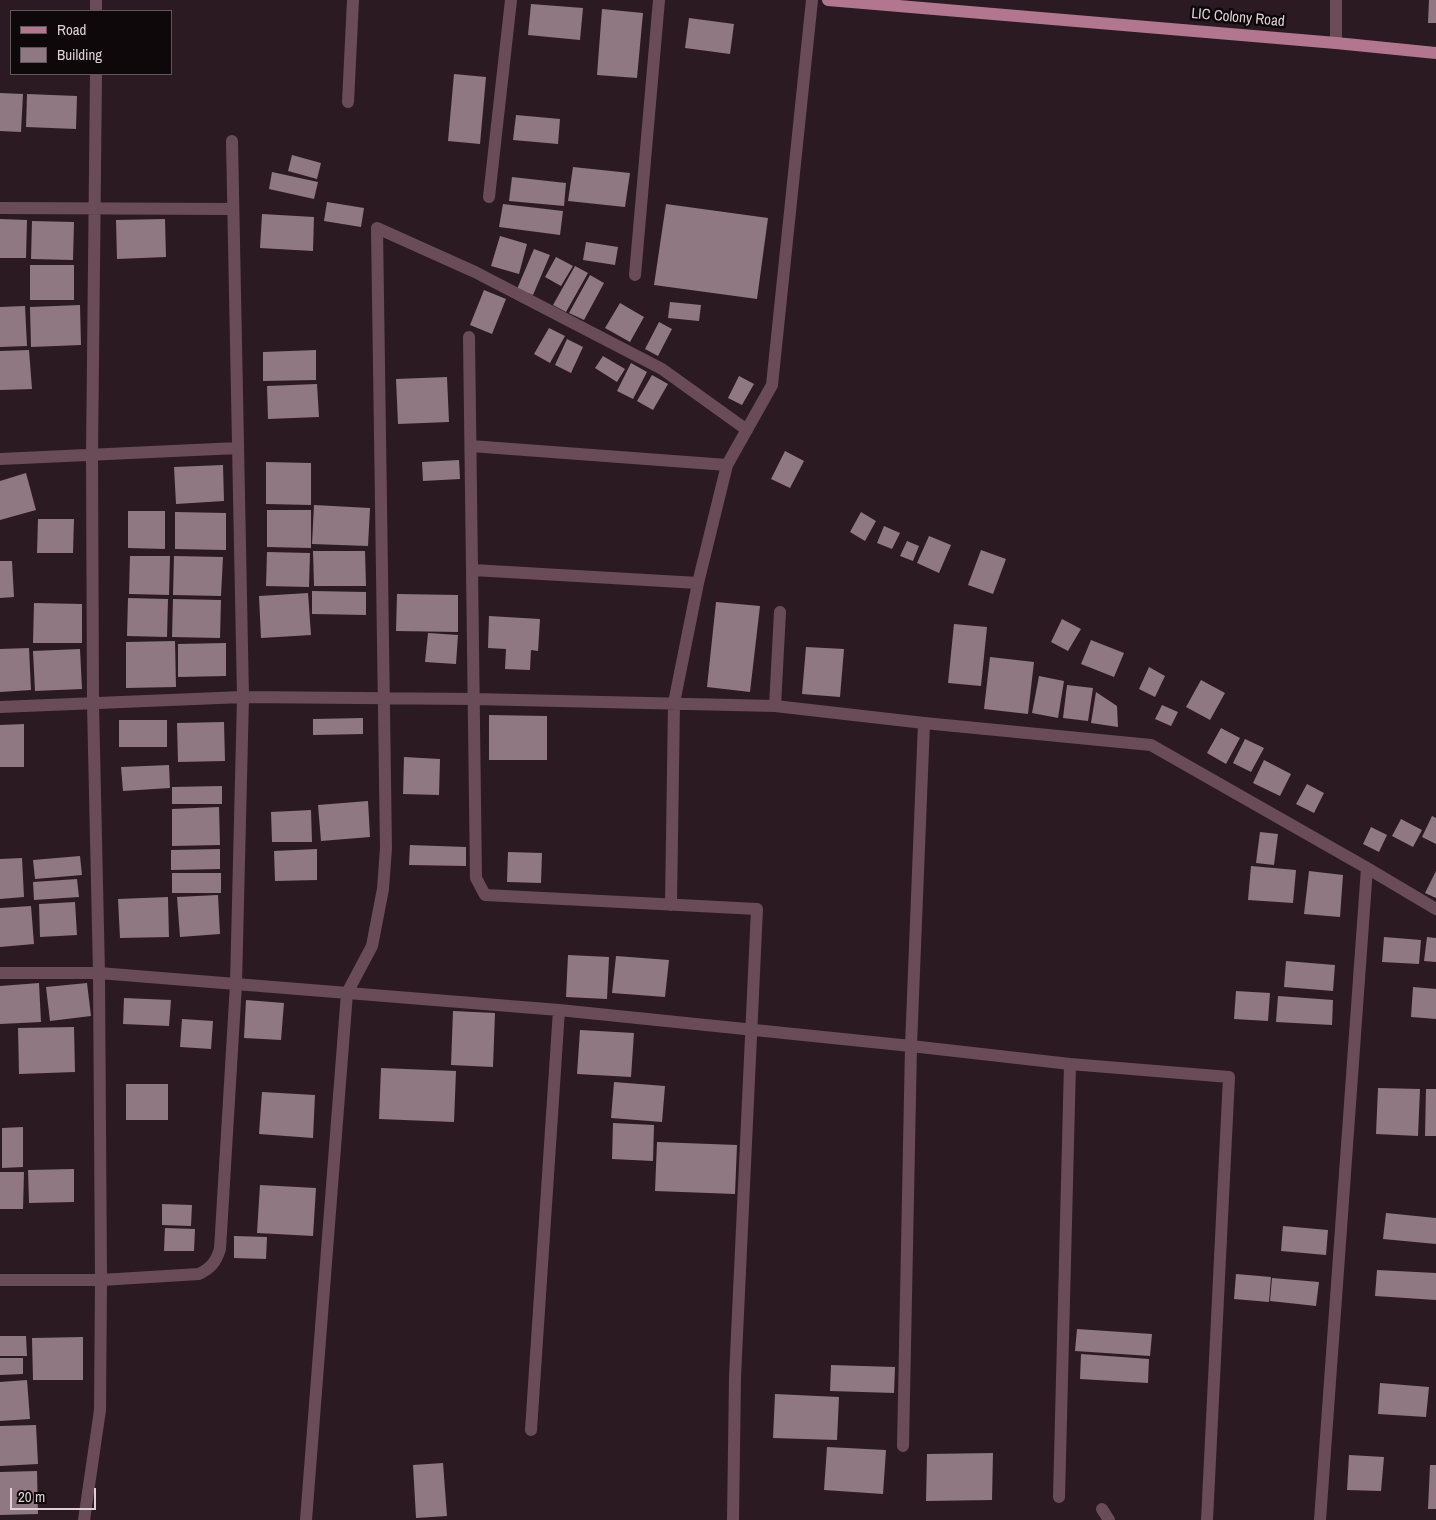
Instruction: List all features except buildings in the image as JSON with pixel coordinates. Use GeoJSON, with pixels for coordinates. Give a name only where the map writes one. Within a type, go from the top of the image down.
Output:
{"type":"FeatureCollection","features":[{"type":"Feature","properties":{"kind":"main road","name":"LIC Colony Road"},"geometry":{"type":"LineString","coordinates":[[828,0],[1436,53]]}},
{"type":"Feature","properties":{"kind":"street"},"geometry":{"type":"LineString","coordinates":[[348,102],[353,0]]}},
{"type":"Feature","properties":{"kind":"street"},"geometry":{"type":"LineString","coordinates":[[489,197],[511,0]]}},
{"type":"Feature","properties":{"kind":"street"},"geometry":{"type":"LineString","coordinates":[[635,275],[659,0]]}},
{"type":"Feature","properties":{"kind":"street"},"geometry":{"type":"LineString","coordinates":[[671,905],[674,704],[698,583],[727,465],[772,385],[812,0]]}},
{"type":"Feature","properties":{"kind":"street"},"geometry":{"type":"LineString","coordinates":[[1336,0],[1336,43]]}},
{"type":"Feature","properties":{"kind":"street"},"geometry":{"type":"LineString","coordinates":[[84,1520],[100,1410],[99,973],[93,704],[92,455],[96,75]]}},
{"type":"Feature","properties":{"kind":"street"},"geometry":{"type":"LineString","coordinates":[[0,1280],[101,1280],[199,1274],[209,1269],[216,1261],[220,1249],[236,984],[243,697],[232,140]]}},
{"type":"Feature","properties":{"kind":"street"},"geometry":{"type":"LineString","coordinates":[[0,208],[233,209]]}},
{"type":"Feature","properties":{"kind":"street"},"geometry":{"type":"LineString","coordinates":[[306,1520],[347,993],[372,946],[383,889],[386,848],[378,228],[475,272],[662,369],[747,430]]}},
{"type":"Feature","properties":{"kind":"street"},"geometry":{"type":"LineString","coordinates":[[469,337],[476,878],[485,895],[757,909],[735,1377],[733,1520]]}},
{"type":"Feature","properties":{"kind":"street"},"geometry":{"type":"LineString","coordinates":[[471,446],[727,465]]}},
{"type":"Feature","properties":{"kind":"street"},"geometry":{"type":"LineString","coordinates":[[0,459],[238,448]]}},
{"type":"Feature","properties":{"kind":"street"},"geometry":{"type":"LineString","coordinates":[[473,570],[698,583]]}},
{"type":"Feature","properties":{"kind":"street"},"geometry":{"type":"LineString","coordinates":[[774,706],[780,612]]}},
{"type":"Feature","properties":{"kind":"street"},"geometry":{"type":"LineString","coordinates":[[0,707],[243,697],[474,699],[774,706],[1151,746],[1436,909]]}},
{"type":"Feature","properties":{"kind":"street"},"geometry":{"type":"LineString","coordinates":[[904,1446],[910,1046],[924,723]]}},
{"type":"Feature","properties":{"kind":"street"},"geometry":{"type":"LineString","coordinates":[[1320,1520],[1367,868]]}},
{"type":"Feature","properties":{"kind":"street"},"geometry":{"type":"LineString","coordinates":[[0,974],[99,973],[559,1010],[1070,1064],[1229,1078],[1207,1520]]}},
{"type":"Feature","properties":{"kind":"street"},"geometry":{"type":"LineString","coordinates":[[531,1430],[559,1010]]}},
{"type":"Feature","properties":{"kind":"street"},"geometry":{"type":"LineString","coordinates":[[1058,1497],[1070,1064]]}}]}
